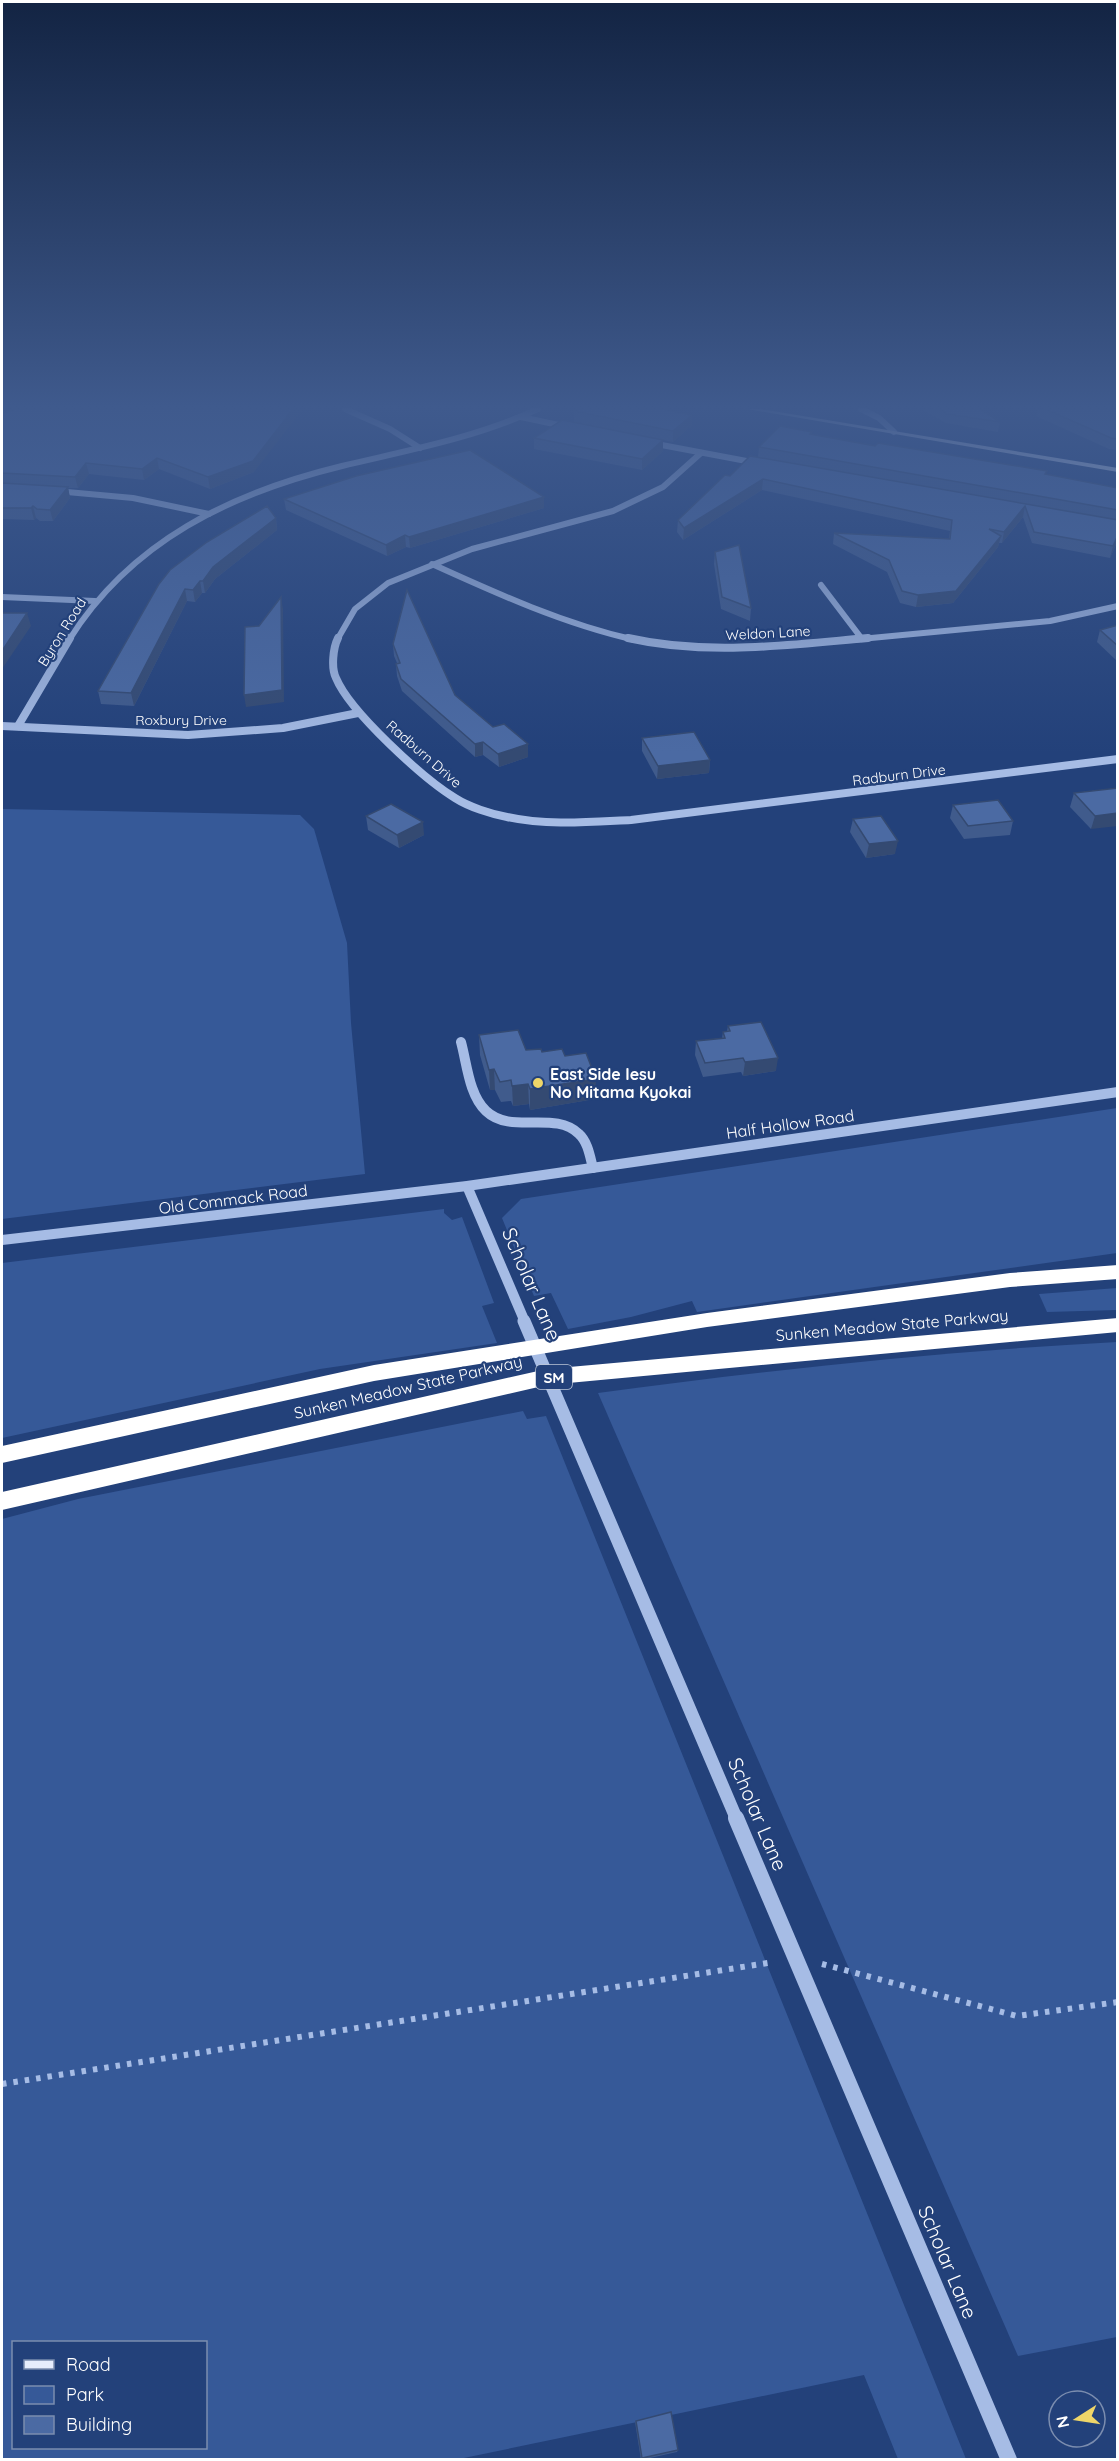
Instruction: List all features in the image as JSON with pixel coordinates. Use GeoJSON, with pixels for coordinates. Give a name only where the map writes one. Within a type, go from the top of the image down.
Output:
{"type":"FeatureCollection","features":[{"type":"Feature","properties":{"kind":"highway","name":"Sunken Meadow State Parkway"},"geometry":{"type":"LineString","coordinates":[[2,1455],[374,1372],[730,1317],[1010,1280],[1118,1272]]}},
{"type":"Feature","properties":{"kind":"highway","name":"Sunken Meadow State Parkway"},"geometry":{"type":"LineString","coordinates":[[2,1501],[547,1377],[1118,1325]]}},
{"type":"Feature","properties":{"kind":"street","name":"Byron Road"},"geometry":{"type":"LineString","coordinates":[[18,726],[95,601],[166,537],[191,524]]}},
{"type":"Feature","properties":{"kind":"street","name":"Radburn Drive"},"geometry":{"type":"LineString","coordinates":[[563,524],[472,549],[388,583],[355,609],[334,646],[334,676],[358,713],[416,767],[456,799],[507,817],[567,823],[640,819],[1118,759]]}},
{"type":"Feature","properties":{"kind":"street","name":"Weldon Lane"},"geometry":{"type":"LineString","coordinates":[[432,564],[510,600],[578,626],[651,644],[726,648],[862,639],[1092,614],[1118,606]]}},
{"type":"Feature","properties":{"kind":"street"},"geometry":{"type":"LineString","coordinates":[[821,585],[862,639]]}},
{"type":"Feature","properties":{"kind":"street"},"geometry":{"type":"LineString","coordinates":[[2,597],[95,601]]}},
{"type":"Feature","properties":{"kind":"street","name":"Roxbury Drive"},"geometry":{"type":"LineString","coordinates":[[2,726],[188,735],[283,728],[358,713]]}},
{"type":"Feature","properties":{"kind":"street"},"geometry":{"type":"LineString","coordinates":[[461,1042],[477,1097],[487,1113],[503,1120],[567,1126],[580,1134],[593,1168]]}},
{"type":"Feature","properties":{"kind":"street","name":"Half Hollow Road"},"geometry":{"type":"LineString","coordinates":[[467,1186],[1118,1092]]}},
{"type":"Feature","properties":{"kind":"street","name":"Old Commack Road"},"geometry":{"type":"LineString","coordinates":[[2,1240],[467,1186]]}},
{"type":"Feature","properties":{"kind":"street","name":"Scholar Lane"},"geometry":{"type":"LineString","coordinates":[[467,1186],[1009,2460]]}},
{"type":"Feature","properties":{"kind":"path"},"geometry":{"type":"LineString","coordinates":[[2,2084],[758,1966],[796,1958],[854,1971],[1017,2016],[1118,2002]]}},
{"type":"Feature","properties":{"kind":"green space"},"geometry":{"type":"Polygon","coordinates":[[[2,809],[300,815],[314,829],[347,943],[351,1023],[365,1174],[2,1219],[2,809]]]}},
{"type":"Feature","properties":{"kind":"green space"},"geometry":{"type":"Polygon","coordinates":[[[1117,1108],[1117,1253],[697,1312],[692,1301],[631,1317],[568,1329],[551,1293],[534,1296],[502,1218],[521,1199],[1117,1108]]]}},
{"type":"Feature","properties":{"kind":"green space"},"geometry":{"type":"Polygon","coordinates":[[[444,1209],[444,1213],[452,1220],[462,1217],[494,1303],[482,1306],[497,1343],[320,1369],[2,1438],[2,1263],[444,1209]]]}},
{"type":"Feature","properties":{"kind":"green space"},"geometry":{"type":"Polygon","coordinates":[[[1117,1288],[1117,1310],[1047,1312],[1039,1294],[1117,1288]]]}},
{"type":"Feature","properties":{"kind":"green space"},"geometry":{"type":"Polygon","coordinates":[[[1117,1342],[1117,2337],[1018,2356],[598,1393],[857,1362],[1117,1342]]]}},
{"type":"Feature","properties":{"kind":"green space"},"geometry":{"type":"Polygon","coordinates":[[[523,1411],[527,1419],[546,1416],[966,2459],[898,2459],[864,2375],[459,2459],[2,2460],[2,1519],[78,1499],[523,1411]]]}},
{"type":"Feature","properties":{"kind":"building"},"geometry":{"type":"Polygon","coordinates":[[[237,524],[268,524],[213,567],[193,590],[185,589],[131,693],[98,691],[159,584],[170,570],[207,542],[237,524]]]}},
{"type":"Feature","properties":{"kind":"building"},"geometry":{"type":"Polygon","coordinates":[[[339,524],[453,524],[409,537],[405,535],[386,545],[339,524]]]}},
{"type":"Feature","properties":{"kind":"building"},"geometry":{"type":"Polygon","coordinates":[[[952,524],[1011,524],[1004,532],[989,529],[1001,536],[956,591],[918,595],[902,591],[889,560],[834,533],[950,539],[952,524]]]}},
{"type":"Feature","properties":{"kind":"building"},"geometry":{"type":"Polygon","coordinates":[[[1031,524],[1118,524],[1118,535],[1113,546],[1034,532],[1031,524]]]}},
{"type":"Feature","properties":{"kind":"building"},"geometry":{"type":"Polygon","coordinates":[[[739,545],[751,608],[722,597],[715,552],[739,545]]]}},
{"type":"Feature","properties":{"kind":"building"},"geometry":{"type":"Polygon","coordinates":[[[407,590],[455,695],[493,727],[504,724],[528,744],[498,754],[483,742],[475,744],[401,679],[396,664],[400,663],[393,644],[407,590]]]}},
{"type":"Feature","properties":{"kind":"building"},"geometry":{"type":"Polygon","coordinates":[[[281,597],[282,690],[244,695],[245,627],[259,626],[281,597]]]}},
{"type":"Feature","properties":{"kind":"building"},"geometry":{"type":"Polygon","coordinates":[[[2,613],[27,613],[2,651],[2,613]]]}},
{"type":"Feature","properties":{"kind":"building"},"geometry":{"type":"Polygon","coordinates":[[[1118,625],[1118,646],[1100,630],[1118,625]]]}},
{"type":"Feature","properties":{"kind":"building"},"geometry":{"type":"Polygon","coordinates":[[[694,732],[710,760],[658,766],[642,738],[694,732]]]}},
{"type":"Feature","properties":{"kind":"building"},"geometry":{"type":"Polygon","coordinates":[[[1118,788],[1118,813],[1095,816],[1074,793],[1118,788]]]}},
{"type":"Feature","properties":{"kind":"building"},"geometry":{"type":"Polygon","coordinates":[[[998,800],[1013,821],[968,826],[953,805],[998,800]]]}},
{"type":"Feature","properties":{"kind":"building"},"geometry":{"type":"Polygon","coordinates":[[[391,804],[423,822],[397,835],[366,816],[391,804]]]}},
{"type":"Feature","properties":{"kind":"building"},"geometry":{"type":"Polygon","coordinates":[[[881,816],[898,841],[869,844],[853,819],[881,816]]]}},
{"type":"Feature","properties":{"kind":"building"},"geometry":{"type":"Polygon","coordinates":[[[761,1022],[778,1058],[745,1062],[743,1058],[705,1063],[696,1041],[725,1038],[723,1032],[730,1031],[728,1026],[761,1022]]]}},
{"type":"Feature","properties":{"kind":"building"},"geometry":{"type":"Polygon","coordinates":[[[518,1030],[526,1050],[541,1049],[542,1052],[562,1049],[565,1056],[586,1053],[596,1079],[530,1089],[528,1084],[512,1086],[511,1080],[500,1082],[494,1069],[489,1070],[479,1035],[518,1030]]]}},
{"type":"Feature","properties":{"kind":"building"},"geometry":{"type":"Polygon","coordinates":[[[671,2412],[678,2450],[642,2458],[636,2421],[671,2412]]]}},
{"type":"Feature","properties":{"kind":"place","name":"East Side Iesu No Mitama Kyokai"},"geometry":{"type":"Point","coordinates":[538,1083]}}]}
